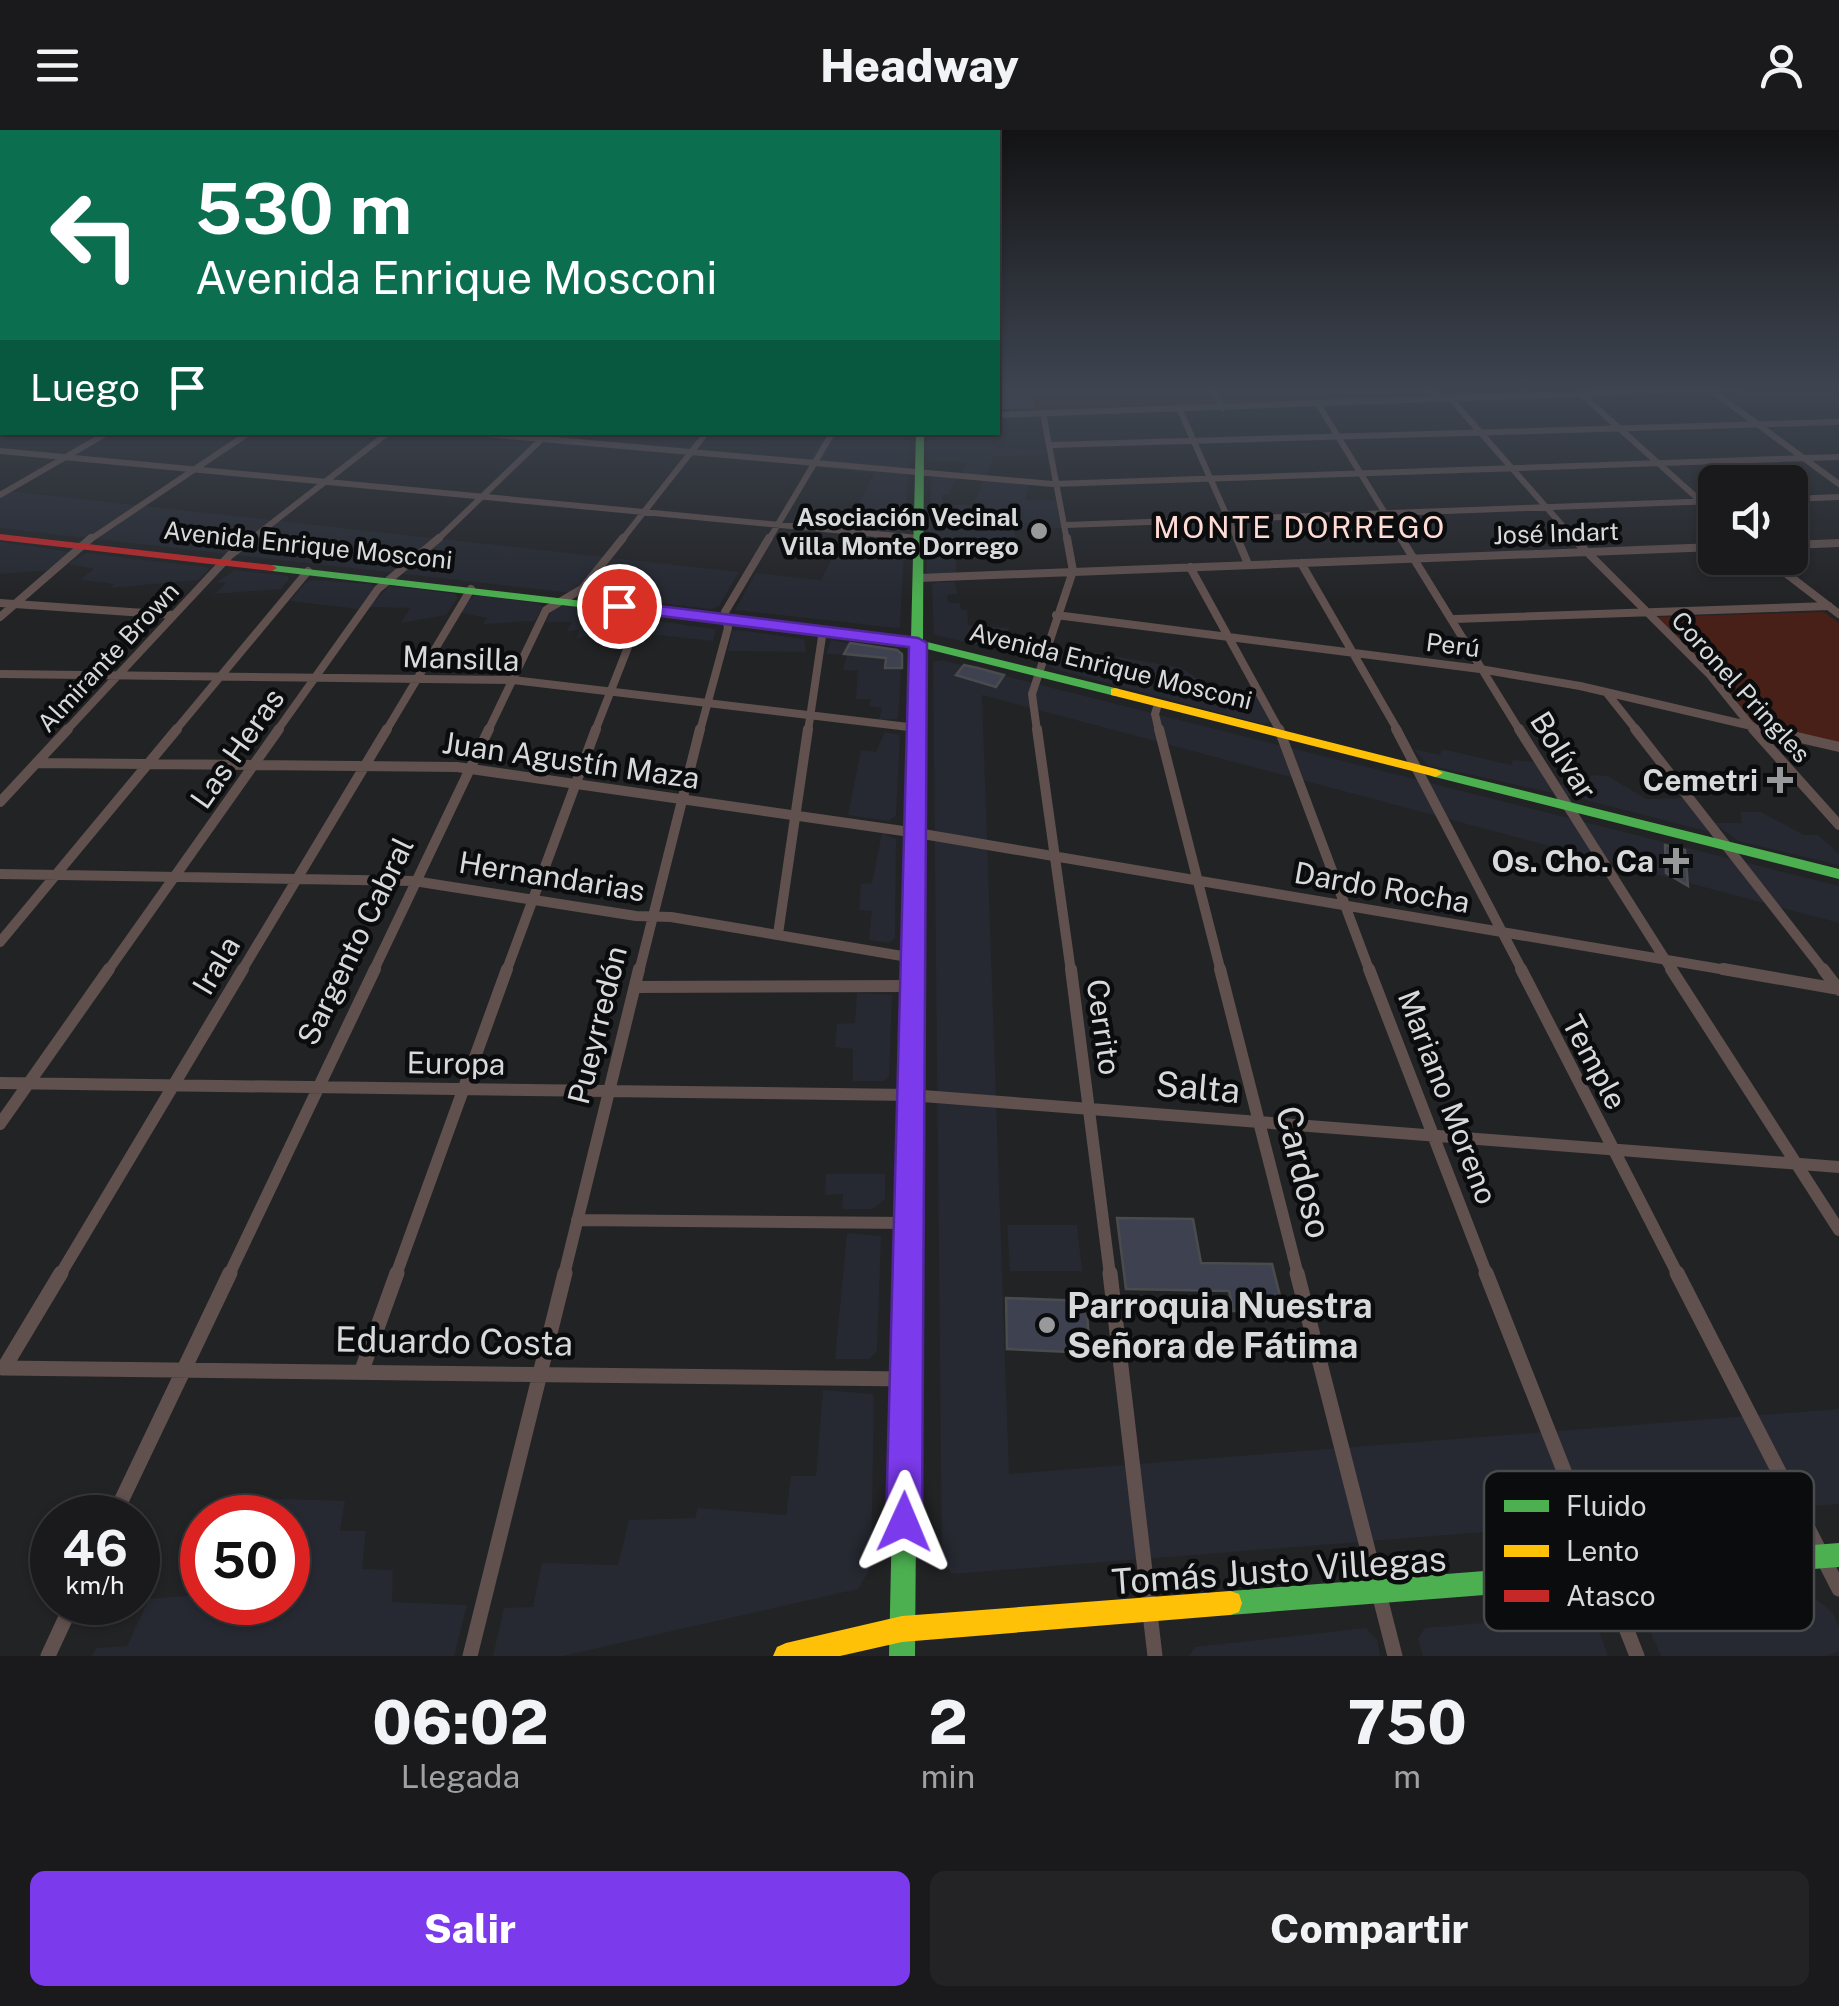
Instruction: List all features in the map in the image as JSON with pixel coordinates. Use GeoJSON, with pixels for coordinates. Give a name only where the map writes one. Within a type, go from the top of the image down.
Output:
{"type":"FeatureCollection","features":[{"type":"Feature","properties":{"kind":"main road"},"geometry":{"type":"LineString","coordinates":[[902,1656],[920,459]]}},
{"type":"Feature","properties":{"kind":"main road","name":"Avenida Enrique Mosconi"},"geometry":{"type":"LineString","coordinates":[[0,536],[918,643],[1839,874]]}},
{"type":"Feature","properties":{"kind":"main road","name":"Tomás Justo Villegas"},"geometry":{"type":"LineString","coordinates":[[786,1656],[902,1629],[1484,1584]]}},
{"type":"Feature","properties":{"kind":"street"},"geometry":{"type":"LineString","coordinates":[[0,494],[62,459]]}},
{"type":"Feature","properties":{"kind":"street"},"geometry":{"type":"LineString","coordinates":[[90,459],[918,538]]}},
{"type":"Feature","properties":{"kind":"street"},"geometry":{"type":"LineString","coordinates":[[0,617],[83,545],[209,459]]}},
{"type":"Feature","properties":{"kind":"street","name":"Almirante Brown"},"geometry":{"type":"LineString","coordinates":[[0,802],[6,790],[225,562],[354,459]]}},
{"type":"Feature","properties":{"kind":"street","name":"Las Heras"},"geometry":{"type":"LineString","coordinates":[[0,1124],[378,589],[521,459]]}},
{"type":"Feature","properties":{"kind":"street","name":"Sargento Cabral"},"geometry":{"type":"LineString","coordinates":[[125,1495],[546,610],[582,590],[685,459]]}},
{"type":"Feature","properties":{"kind":"street"},"geometry":{"type":"LineString","coordinates":[[765,459],[1058,484],[1775,459]]}},
{"type":"Feature","properties":{"kind":"street","name":"Pueyrredón"},"geometry":{"type":"LineString","coordinates":[[470,1656],[681,800],[728,628],[725,612],[817,459]]}},
{"type":"Feature","properties":{"kind":"street"},"geometry":{"type":"LineString","coordinates":[[1053,459],[1073,572]]}},
{"type":"Feature","properties":{"kind":"street"},"geometry":{"type":"LineString","coordinates":[[1203,459],[1248,564]]}},
{"type":"Feature","properties":{"kind":"street","name":"Bolívar"},"geometry":{"type":"LineString","coordinates":[[1353,459],[1455,619],[1480,668],[1566,806],[1839,1230]]}},
{"type":"Feature","properties":{"kind":"street","name":"Coronel Pringles"},"geometry":{"type":"LineString","coordinates":[[1504,459],[1586,552],[1710,674],[1752,729],[1839,824]]}},
{"type":"Feature","properties":{"kind":"street"},"geometry":{"type":"LineString","coordinates":[[1655,459],[1698,499]]}},
{"type":"Feature","properties":{"kind":"street"},"geometry":{"type":"LineString","coordinates":[[1806,459],[1839,484]]}},
{"type":"Feature","properties":{"kind":"street"},"geometry":{"type":"LineString","coordinates":[[1808,499],[1839,498]]}},
{"type":"Feature","properties":{"kind":"street"},"geometry":{"type":"LineString","coordinates":[[1066,525],[1698,502]]}},
{"type":"Feature","properties":{"kind":"street"},"geometry":{"type":"LineString","coordinates":[[1808,544],[1839,543]]}},
{"type":"Feature","properties":{"kind":"street","name":"José Indart"},"geometry":{"type":"LineString","coordinates":[[918,578],[1698,549]]}},
{"type":"Feature","properties":{"kind":"street","name":"Temple"},"geometry":{"type":"LineString","coordinates":[[1301,563],[1418,768],[1499,932],[1785,1471]]}},
{"type":"Feature","properties":{"kind":"street","name":"Mariano Moreno"},"geometry":{"type":"LineString","coordinates":[[1190,567],[1281,735],[1432,1137],[1565,1471]]}},
{"type":"Feature","properties":{"kind":"street"},"geometry":{"type":"LineString","coordinates":[[0,942],[308,571]]}},
{"type":"Feature","properties":{"kind":"street","name":"Cerrito"},"geometry":{"type":"LineString","coordinates":[[1073,572],[1036,672],[1032,694],[1090,1108],[1156,1656]]}},
{"type":"Feature","properties":{"kind":"street"},"geometry":{"type":"LineString","coordinates":[[1788,575],[1839,614]]}},
{"type":"Feature","properties":{"kind":"street","name":"Irala"},"geometry":{"type":"LineString","coordinates":[[2,1368],[471,589]]}},
{"type":"Feature","properties":{"kind":"street"},"geometry":{"type":"LineString","coordinates":[[0,603],[173,615]]}},
{"type":"Feature","properties":{"kind":"street"},"geometry":{"type":"LineString","coordinates":[[1455,619],[1829,606]]}},
{"type":"Feature","properties":{"kind":"street"},"geometry":{"type":"LineString","coordinates":[[362,1370],[574,784],[642,609]]}},
{"type":"Feature","properties":{"kind":"street","name":"Perú"},"geometry":{"type":"LineString","coordinates":[[1056,615],[1480,668],[1606,692],[1839,747]]}},
{"type":"Feature","properties":{"kind":"street"},"geometry":{"type":"LineString","coordinates":[[778,934],[822,630]]}},
{"type":"Feature","properties":{"kind":"street","name":"Mansilla"},"geometry":{"type":"LineString","coordinates":[[0,674],[513,680],[807,718],[917,728]]}},
{"type":"Feature","properties":{"kind":"street"},"geometry":{"type":"LineString","coordinates":[[1606,692],[1839,989]]}},
{"type":"Feature","properties":{"kind":"street","name":"Cardoso"},"geometry":{"type":"LineString","coordinates":[[1158,704],[1155,714],[1395,1656]]}},
{"type":"Feature","properties":{"kind":"street","name":"Juan Agustín Maza"},"geometry":{"type":"LineString","coordinates":[[36,763],[468,769],[917,833]]}},
{"type":"Feature","properties":{"kind":"street","name":"Dardo Rocha"},"geometry":{"type":"LineString","coordinates":[[917,833],[1839,989]]}},
{"type":"Feature","properties":{"kind":"street","name":"Hernandarias"},"geometry":{"type":"LineString","coordinates":[[0,874],[414,881],[778,934],[914,958]]}},
{"type":"Feature","properties":{"kind":"street"},"geometry":{"type":"LineString","coordinates":[[635,987],[913,986]]}},
{"type":"Feature","properties":{"kind":"street","name":"Europa"},"geometry":{"type":"LineString","coordinates":[[0,1083],[910,1096]]}},
{"type":"Feature","properties":{"kind":"street","name":"Salta"},"geometry":{"type":"LineString","coordinates":[[910,1096],[1839,1167]]}},
{"type":"Feature","properties":{"kind":"street"},"geometry":{"type":"LineString","coordinates":[[577,1220],[910,1223]]}},
{"type":"Feature","properties":{"kind":"street","name":"Eduardo Costa"},"geometry":{"type":"LineString","coordinates":[[2,1368],[907,1379]]}},
{"type":"Feature","properties":{"kind":"street","name":"Temple"},"geometry":{"type":"LineString","coordinates":[[1814,1524],[1831,1556],[1839,1589]]}},
{"type":"Feature","properties":{"kind":"street"},"geometry":{"type":"LineString","coordinates":[[48,1656],[62,1625]]}},
{"type":"Feature","properties":{"kind":"street","name":"Mariano Moreno"},"geometry":{"type":"LineString","coordinates":[[1627,1631],[1637,1656]]}},
{"type":"Feature","properties":{"kind":"shaded area"},"geometry":{"type":"Polygon","coordinates":[[[809,459],[909,459],[900,627],[735,610],[756,573],[821,580],[874,473],[805,466],[809,459]]]}},
{"type":"Feature","properties":{"kind":"shaded area"},"geometry":{"type":"Polygon","coordinates":[[[992,459],[986,477],[962,475],[966,462],[929,461],[992,459]]]}},
{"type":"Feature","properties":{"kind":"shaded area"},"geometry":{"type":"Polygon","coordinates":[[[932,476],[957,477],[950,494],[941,495],[944,505],[974,505],[983,480],[1030,483],[1025,500],[1056,500],[1062,528],[1014,530],[1018,548],[992,549],[988,541],[978,542],[979,547],[951,548],[950,554],[956,554],[956,575],[932,576],[926,572],[932,476]]]}},
{"type":"Feature","properties":{"kind":"shaded area"},"geometry":{"type":"Polygon","coordinates":[[[0,490],[739,572],[719,606],[711,609],[0,528],[0,490]]]}},
{"type":"Feature","properties":{"kind":"shaded area"},"geometry":{"type":"Polygon","coordinates":[[[0,542],[70,552],[51,570],[0,574],[0,542]]]}},
{"type":"Feature","properties":{"kind":"shaded area"},"geometry":{"type":"Polygon","coordinates":[[[86,553],[209,569],[198,580],[110,588],[114,584],[80,580],[94,569],[68,564],[86,553]]]}},
{"type":"Feature","properties":{"kind":"shaded area"},"geometry":{"type":"Polygon","coordinates":[[[235,570],[289,579],[281,589],[214,594],[226,583],[217,582],[235,570]]]}},
{"type":"Feature","properties":{"kind":"shaded area"},"geometry":{"type":"Polygon","coordinates":[[[313,580],[371,584],[375,588],[358,609],[290,601],[305,583],[313,580]]]}},
{"type":"Feature","properties":{"kind":"shaded area"},"geometry":{"type":"Polygon","coordinates":[[[954,582],[958,594],[947,595],[948,602],[960,603],[961,610],[967,610],[968,625],[1009,628],[1005,635],[1019,638],[1015,647],[1033,650],[1030,657],[934,635],[932,585],[954,582]]]}},
{"type":"Feature","properties":{"kind":"shaded area"},"geometry":{"type":"Polygon","coordinates":[[[389,586],[455,594],[458,598],[446,615],[401,623],[410,608],[369,607],[389,586]]]}},
{"type":"Feature","properties":{"kind":"shaded area"},"geometry":{"type":"Polygon","coordinates":[[[475,595],[543,606],[535,621],[483,624],[487,618],[458,612],[475,595]]]}},
{"type":"Feature","properties":{"kind":"shaded area"},"geometry":{"type":"Polygon","coordinates":[[[561,605],[628,615],[630,619],[625,630],[577,638],[579,630],[567,631],[572,622],[546,622],[552,609],[561,605]]]}},
{"type":"Feature","properties":{"kind":"shaded area"},"geometry":{"type":"Polygon","coordinates":[[[1824,612],[1839,623],[1839,743],[1756,728],[1720,678],[1654,617],[1824,612]]]}},
{"type":"Feature","properties":{"kind":"shaded area"},"geometry":{"type":"Polygon","coordinates":[[[651,620],[716,630],[713,641],[641,633],[651,620]]]}},
{"type":"Feature","properties":{"kind":"shaded area"},"geometry":{"type":"Polygon","coordinates":[[[732,631],[804,639],[806,652],[728,651],[732,631]]]}},
{"type":"Feature","properties":{"kind":"shaded area"},"geometry":{"type":"Polygon","coordinates":[[[831,640],[902,654],[898,719],[879,720],[882,708],[869,706],[871,699],[856,699],[858,671],[843,670],[847,655],[826,654],[831,640]]]}},
{"type":"Feature","properties":{"kind":"shaded area"},"geometry":{"type":"Polygon","coordinates":[[[1052,652],[1088,659],[1092,652],[1181,668],[1222,694],[1254,690],[1271,722],[1263,724],[1054,669],[1047,665],[1052,652]]]}},
{"type":"Feature","properties":{"kind":"shaded area"},"geometry":{"type":"Polygon","coordinates":[[[942,660],[1839,886],[1839,923],[982,695],[1009,1474],[1839,1409],[1839,1504],[1814,1506],[1814,1471],[1484,1471],[1484,1532],[952,1574],[942,1559],[933,662],[942,660]]]}},
{"type":"Feature","properties":{"kind":"shaded area"},"geometry":{"type":"Polygon","coordinates":[[[885,732],[900,735],[896,815],[889,821],[848,815],[861,750],[876,752],[885,732]]]}},
{"type":"Feature","properties":{"kind":"shaded area"},"geometry":{"type":"Polygon","coordinates":[[[1413,749],[1440,755],[1442,749],[1511,765],[1513,760],[1535,762],[1553,793],[1428,765],[1413,749]]]}},
{"type":"Feature","properties":{"kind":"shaded area"},"geometry":{"type":"Polygon","coordinates":[[[1591,775],[1608,776],[1646,799],[1684,798],[1710,832],[1566,795],[1560,784],[1589,786],[1591,775]]]}},
{"type":"Feature","properties":{"kind":"shaded area"},"geometry":{"type":"Polygon","coordinates":[[[1740,812],[1761,812],[1804,835],[1818,835],[1839,854],[1839,865],[1738,841],[1714,823],[1742,823],[1740,812]]]}},
{"type":"Feature","properties":{"kind":"shaded area"},"geometry":{"type":"Polygon","coordinates":[[[882,833],[896,839],[895,938],[889,943],[869,940],[872,911],[859,910],[861,884],[872,883],[882,833]]]}},
{"type":"Feature","properties":{"kind":"shaded area"},"geometry":{"type":"Polygon","coordinates":[[[857,993],[892,995],[889,1077],[884,1081],[853,1081],[853,1049],[835,1047],[837,1024],[855,1023],[857,993]]]}},
{"type":"Feature","properties":{"kind":"shaded area"},"geometry":{"type":"Polygon","coordinates":[[[826,1174],[885,1174],[885,1199],[873,1209],[842,1209],[843,1194],[825,1195],[826,1174]]]}},
{"type":"Feature","properties":{"kind":"shaded area"},"geometry":{"type":"Polygon","coordinates":[[[1007,1225],[1077,1225],[1082,1271],[1010,1271],[1007,1225]]]}},
{"type":"Feature","properties":{"kind":"shaded area"},"geometry":{"type":"Polygon","coordinates":[[[847,1233],[881,1236],[877,1351],[869,1359],[835,1359],[847,1233]]]}},
{"type":"Feature","properties":{"kind":"shaded area"},"geometry":{"type":"Polygon","coordinates":[[[823,1390],[873,1394],[871,1567],[858,1589],[562,1656],[493,1656],[504,1608],[533,1607],[542,1563],[618,1565],[629,1520],[695,1518],[698,1508],[786,1515],[791,1476],[816,1476],[823,1390]]]}},
{"type":"Feature","properties":{"kind":"shaded area"},"geometry":{"type":"Polygon","coordinates":[[[310,1500],[345,1501],[340,1531],[366,1531],[362,1569],[393,1570],[392,1602],[467,1605],[454,1656],[92,1656],[96,1648],[127,1646],[137,1625],[160,1625],[160,1598],[180,1596],[180,1625],[310,1625],[310,1500]]]}},
{"type":"Feature","properties":{"kind":"shaded area"},"geometry":{"type":"Polygon","coordinates":[[[1814,1600],[1833,1613],[1839,1627],[1839,1652],[1825,1656],[1661,1656],[1650,1631],[1814,1631],[1814,1600]]]}},
{"type":"Feature","properties":{"kind":"shaded area"},"geometry":{"type":"Polygon","coordinates":[[[1484,1623],[1484,1631],[1599,1631],[1608,1656],[1423,1656],[1418,1639],[1425,1628],[1484,1623]]]}},
{"type":"Feature","properties":{"kind":"shaded area"},"geometry":{"type":"Polygon","coordinates":[[[1366,1628],[1377,1640],[1380,1656],[1189,1656],[1195,1647],[1366,1628]]]}},
{"type":"Feature","properties":{"kind":"building"},"geometry":{"type":"Polygon","coordinates":[[[850,643],[897,650],[902,654],[902,668],[885,668],[886,658],[844,654],[850,643]]]}},
{"type":"Feature","properties":{"kind":"building"},"geometry":{"type":"Polygon","coordinates":[[[964,665],[1004,675],[996,687],[956,675],[964,665]]]}},
{"type":"Feature","properties":{"kind":"building","name":"Os. Cho. Ca"},"geometry":{"type":"Polygon","coordinates":[[[1665,845],[1685,850],[1688,886],[1666,873],[1665,845]]]}},
{"type":"Feature","properties":{"kind":"building"},"geometry":{"type":"Polygon","coordinates":[[[1117,1218],[1193,1219],[1201,1263],[1272,1264],[1284,1312],[1233,1311],[1229,1291],[1126,1289],[1117,1218]]]}},
{"type":"Feature","properties":{"kind":"building","name":"Parroquia Nuestra Señora de Fátima"},"geometry":{"type":"Polygon","coordinates":[[[1006,1298],[1086,1301],[1090,1353],[1007,1349],[1006,1298]]]}},
{"type":"Feature","properties":{"kind":"traffic: fast"},"geometry":{"type":"LineString","coordinates":[[902,1656],[920,459]]}},
{"type":"Feature","properties":{"kind":"traffic: fast"},"geometry":{"type":"LineString","coordinates":[[272,568],[918,643],[1115,692]]}},
{"type":"Feature","properties":{"kind":"traffic: fast"},"geometry":{"type":"LineString","coordinates":[[1436,773],[1839,874]]}},
{"type":"Feature","properties":{"kind":"traffic: fast"},"geometry":{"type":"LineString","coordinates":[[1814,1557],[1839,1555]]}},
{"type":"Feature","properties":{"kind":"traffic: fast"},"geometry":{"type":"LineString","coordinates":[[1230,1603],[1484,1583]]}},
{"type":"Feature","properties":{"kind":"traffic: slow"},"geometry":{"type":"LineString","coordinates":[[1115,692],[1436,773]]}},
{"type":"Feature","properties":{"kind":"traffic: slow"},"geometry":{"type":"LineString","coordinates":[[786,1656],[902,1629],[1230,1603]]}},
{"type":"Feature","properties":{"kind":"traffic: jam"},"geometry":{"type":"LineString","coordinates":[[0,537],[272,568]]}},
{"type":"Feature","properties":{"kind":"place","name":"Asociación Vecinal Villa Monte Dorrego"},"geometry":{"type":"Point","coordinates":[1039,531]}},
{"type":"Feature","properties":{"kind":"place","name":"Cemetri"},"geometry":{"type":"Point","coordinates":[1780,780]}},
{"type":"Feature","properties":{"kind":"place","name":"Os. Cho. Ca"},"geometry":{"type":"Point","coordinates":[1676,861]}},
{"type":"Feature","properties":{"kind":"place","name":"Parroquia Nuestra Señora de Fátima"},"geometry":{"type":"Point","coordinates":[1047,1325]}},
{"type":"Feature","properties":{"kind":"district","name":"MONTE DORREGO"},"geometry":{"type":"Point","coordinates":[1300,527]}},
{"type":"Feature","properties":{"kind":"route"},"geometry":{"type":"LineString","coordinates":[[619,606],[918,643],[904,1522]]}}]}
